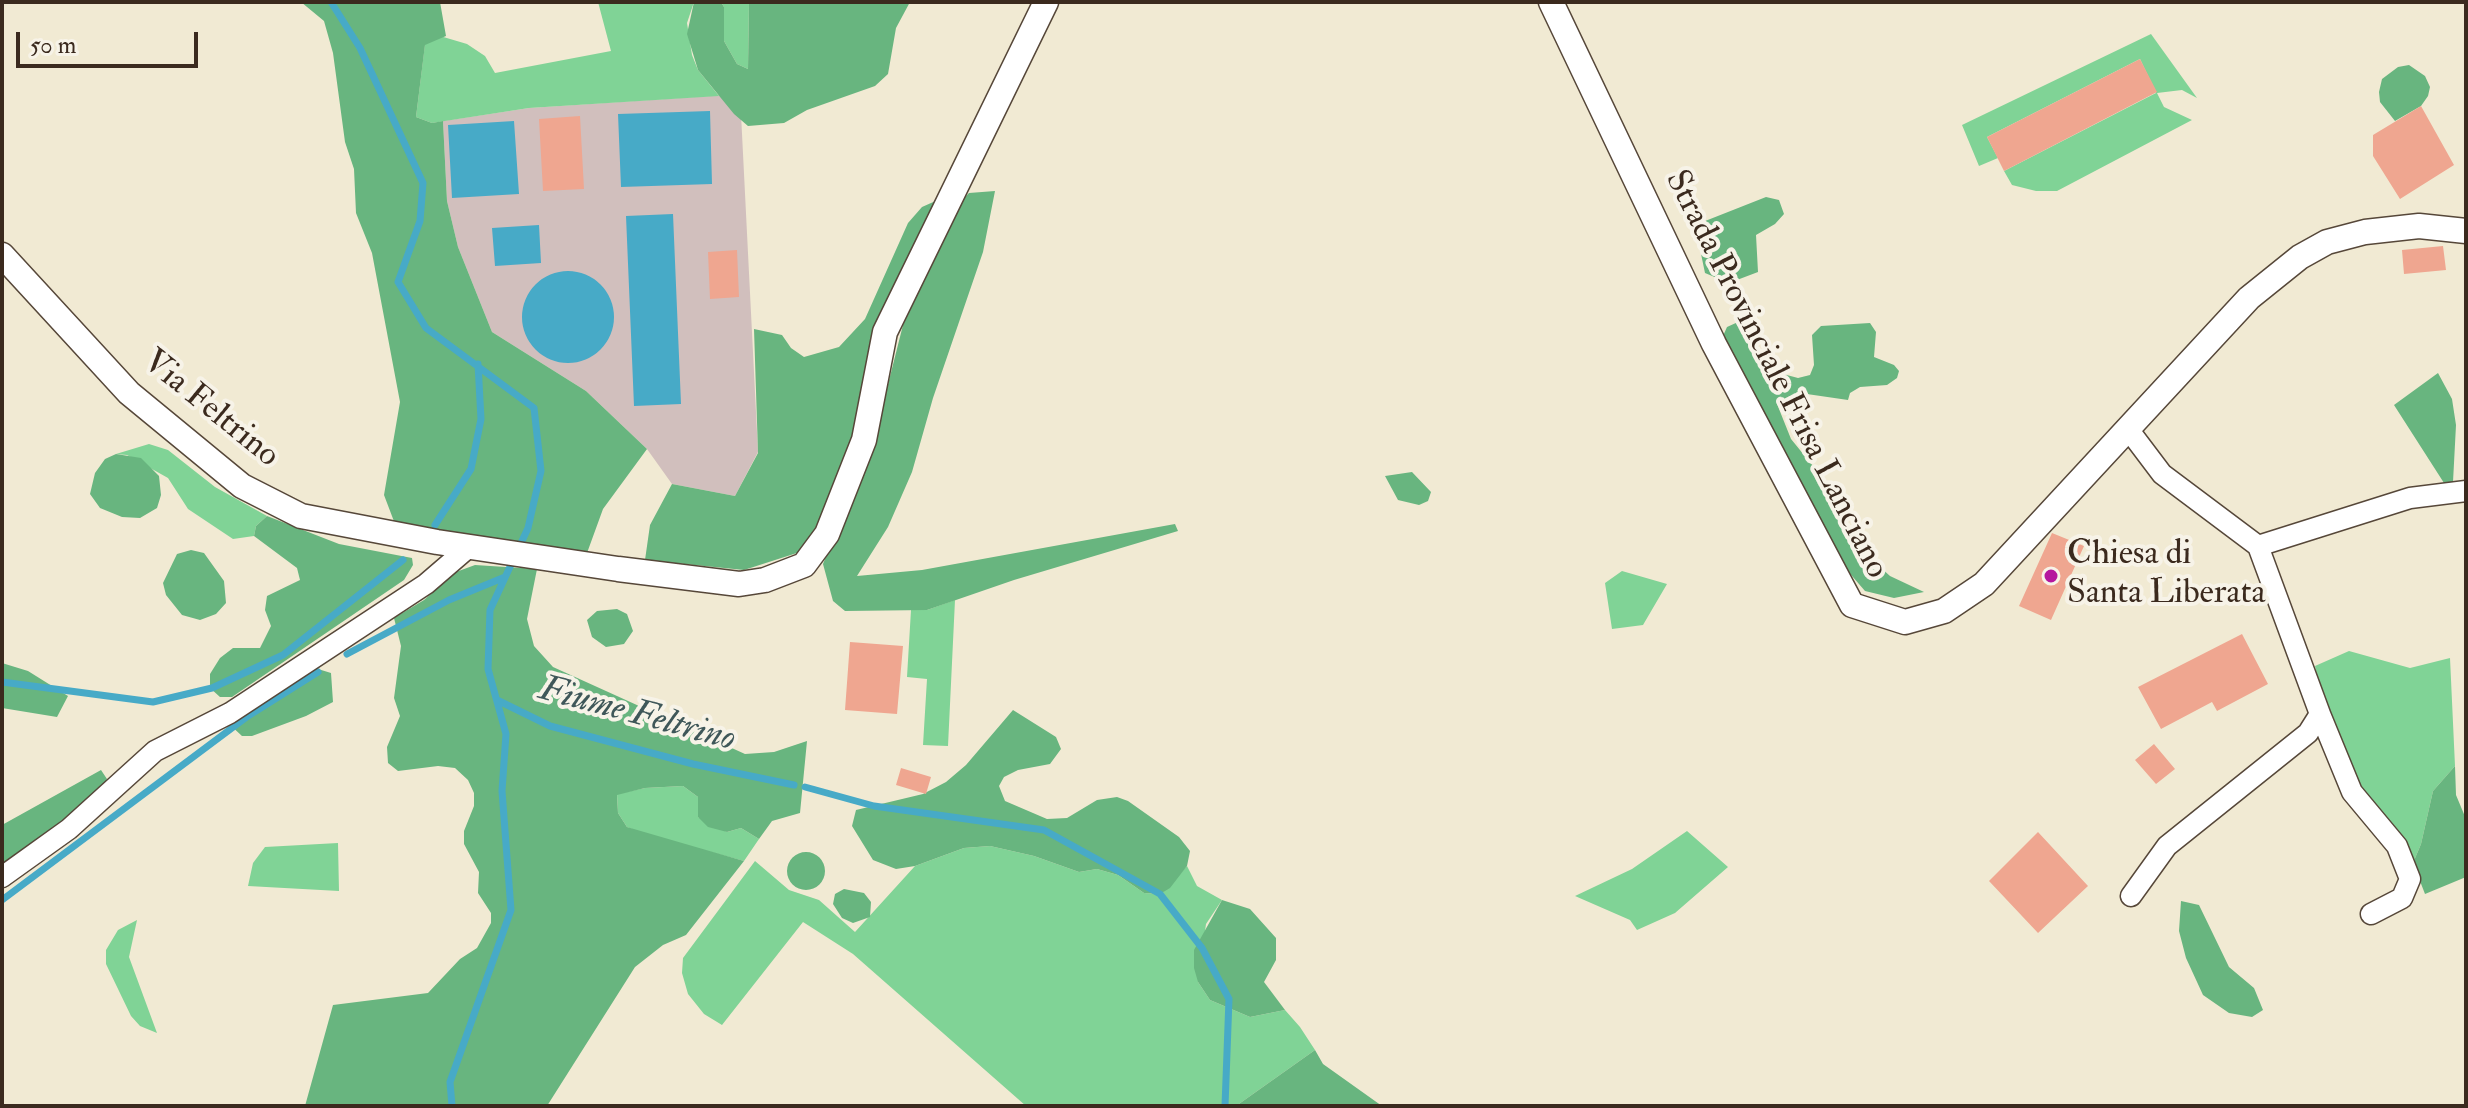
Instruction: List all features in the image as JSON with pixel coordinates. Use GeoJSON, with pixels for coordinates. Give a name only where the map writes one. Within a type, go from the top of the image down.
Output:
{"type":"FeatureCollection","features":[{"type":"Feature","properties":{"kind":"street"},"geometry":{"type":"LineString","coordinates":[[2,877],[69,829],[155,751],[255,697],[426,584],[469,547],[739,584],[765,580],[804,565],[827,534],[864,440],[885,332],[1046,2]]}},
{"type":"Feature","properties":{"kind":"street","name":"Strada Provinciale Frisa Lanciano"},"geometry":{"type":"LineString","coordinates":[[1551,2],[1714,344],[1852,605],[1905,622],[1944,611],[1984,584],[2249,298],[2300,257],[2327,242],[2365,232],[2419,226],[2466,231]]}},
{"type":"Feature","properties":{"kind":"street","name":"Via Feltrino"},"geometry":{"type":"LineString","coordinates":[[2,255],[129,393],[242,486],[301,516],[469,547]]}},
{"type":"Feature","properties":{"kind":"street"},"geometry":{"type":"LineString","coordinates":[[2128,429],[2162,474],[2258,546],[2352,792],[2397,846],[2410,879],[2402,898],[2371,914]]}},
{"type":"Feature","properties":{"kind":"street"},"geometry":{"type":"LineString","coordinates":[[2258,546],[2410,498],[2466,491]]}},
{"type":"Feature","properties":{"kind":"street"},"geometry":{"type":"LineString","coordinates":[[2131,896],[2167,846],[2308,733],[2320,714]]}},
{"type":"Feature","properties":{"kind":"shaded area"},"geometry":{"type":"Polygon","coordinates":[[[740,94],[758,452],[735,496],[672,484],[647,449],[586,391],[492,332],[458,247],[447,201],[443,121],[529,108],[740,94]]]}},
{"type":"Feature","properties":{"kind":"green space"},"geometry":{"type":"Polygon","coordinates":[[[301,2],[440,2],[446,36],[425,45],[416,117],[432,123],[443,121],[447,201],[458,247],[492,332],[586,391],[647,449],[603,509],[587,553],[395,524],[384,495],[400,402],[372,253],[356,213],[354,169],[345,142],[333,53],[324,21],[301,2]]]}},
{"type":"Feature","properties":{"kind":"green space"},"geometry":{"type":"Polygon","coordinates":[[[598,2],[694,2],[687,23],[692,55],[698,70],[719,96],[529,108],[432,123],[416,117],[425,44],[440,36],[467,44],[485,56],[495,73],[611,51],[598,2]]]}},
{"type":"Feature","properties":{"kind":"green space"},"geometry":{"type":"Polygon","coordinates":[[[694,2],[721,2],[724,7],[724,41],[737,64],[748,69],[749,2],[910,2],[896,28],[888,74],[875,86],[807,110],[784,123],[748,126],[734,114],[698,70],[687,34],[694,2]]]}},
{"type":"Feature","properties":{"kind":"green space"},"geometry":{"type":"Polygon","coordinates":[[[721,2],[749,2],[748,69],[737,64],[724,41],[724,7],[721,2]]]}},
{"type":"Feature","properties":{"kind":"green space"},"geometry":{"type":"Polygon","coordinates":[[[2151,34],[2197,98],[2182,90],[2157,93],[2164,107],[2192,120],[2057,191],[2036,191],[2012,185],[2004,171],[2156,93],[2140,59],[1987,137],[1998,158],[1979,166],[1962,125],[2151,34]]]}},
{"type":"Feature","properties":{"kind":"green space"},"geometry":{"type":"Polygon","coordinates":[[[2409,65],[2425,76],[2430,87],[2428,96],[2421,106],[2395,121],[2380,102],[2382,79],[2398,67],[2409,65]]]}},
{"type":"Feature","properties":{"kind":"green space"},"geometry":{"type":"Polygon","coordinates":[[[995,191],[983,252],[933,398],[912,472],[888,527],[857,576],[922,570],[1175,524],[1178,531],[1014,580],[927,610],[845,611],[833,601],[823,564],[877,428],[903,325],[961,201],[969,193],[995,191]]]}},
{"type":"Feature","properties":{"kind":"green space"},"geometry":{"type":"Polygon","coordinates":[[[949,195],[863,408],[827,520],[800,552],[744,570],[645,560],[650,525],[672,484],[735,496],[758,453],[754,329],[782,335],[791,348],[804,357],[839,347],[865,319],[908,223],[922,207],[949,195]]]}},
{"type":"Feature","properties":{"kind":"green space"},"geometry":{"type":"Polygon","coordinates":[[[1766,197],[1779,200],[1784,214],[1775,224],[1756,235],[1758,272],[1729,283],[1705,273],[1695,225],[1766,197]]]}},
{"type":"Feature","properties":{"kind":"green space"},"geometry":{"type":"Polygon","coordinates":[[[1738,322],[1744,326],[1765,362],[1783,374],[1798,378],[1810,375],[1814,365],[1812,335],[1821,326],[1870,323],[1876,332],[1874,357],[1894,365],[1899,371],[1897,378],[1887,385],[1860,387],[1850,393],[1848,400],[1800,393],[1777,404],[1791,439],[1813,466],[1868,556],[1890,576],[1924,592],[1894,598],[1865,591],[1846,569],[1723,336],[1727,327],[1738,322]]]}},
{"type":"Feature","properties":{"kind":"green space"},"geometry":{"type":"Polygon","coordinates":[[[2438,373],[2452,399],[2456,425],[2453,482],[2444,483],[2394,405],[2438,373]]]}},
{"type":"Feature","properties":{"kind":"green space"},"geometry":{"type":"Polygon","coordinates":[[[149,444],[168,450],[215,487],[267,516],[256,526],[254,536],[233,539],[188,509],[168,478],[127,455],[116,454],[149,444]]]}},
{"type":"Feature","properties":{"kind":"green space"},"geometry":{"type":"Polygon","coordinates":[[[116,454],[141,458],[159,476],[161,495],[157,508],[140,518],[122,517],[100,508],[90,494],[95,473],[105,459],[116,454]]]}},
{"type":"Feature","properties":{"kind":"green space"},"geometry":{"type":"Polygon","coordinates":[[[1412,472],[1431,492],[1428,501],[1419,505],[1398,500],[1385,476],[1412,472]]]}},
{"type":"Feature","properties":{"kind":"green space"},"geometry":{"type":"Polygon","coordinates":[[[267,516],[339,544],[412,558],[413,565],[404,580],[232,697],[220,697],[210,688],[210,674],[220,658],[233,648],[260,648],[271,626],[265,610],[267,596],[300,580],[297,568],[254,536],[256,526],[267,516]]]}},
{"type":"Feature","properties":{"kind":"green space"},"geometry":{"type":"Polygon","coordinates":[[[191,550],[204,553],[224,581],[226,603],[216,614],[200,620],[182,615],[166,595],[163,583],[177,554],[191,550]]]}},
{"type":"Feature","properties":{"kind":"green space"},"geometry":{"type":"Polygon","coordinates":[[[475,565],[537,569],[527,619],[534,646],[553,667],[745,754],[774,752],[807,741],[800,813],[772,821],[759,839],[741,828],[727,832],[708,827],[698,817],[698,797],[683,786],[645,788],[617,795],[618,813],[627,827],[744,861],[686,935],[663,945],[635,967],[547,1106],[305,1106],[333,1005],[428,993],[460,959],[477,948],[491,923],[491,913],[478,893],[479,872],[464,844],[464,831],[474,806],[474,793],[468,780],[455,768],[438,766],[398,771],[388,763],[387,747],[400,716],[394,698],[401,646],[394,618],[424,600],[456,572],[475,565]]]}},
{"type":"Feature","properties":{"kind":"green space"},"geometry":{"type":"Polygon","coordinates":[[[1622,571],[1667,584],[1643,625],[1612,629],[1605,583],[1622,571]]]}},
{"type":"Feature","properties":{"kind":"green space"},"geometry":{"type":"Polygon","coordinates":[[[955,600],[948,746],[923,745],[927,679],[907,677],[911,610],[927,610],[955,600]]]}},
{"type":"Feature","properties":{"kind":"green space"},"geometry":{"type":"Polygon","coordinates":[[[617,609],[627,614],[633,631],[624,644],[606,647],[592,637],[587,620],[597,611],[617,609]]]}},
{"type":"Feature","properties":{"kind":"green space"},"geometry":{"type":"Polygon","coordinates":[[[2349,651],[2410,668],[2450,658],[2455,766],[2433,791],[2421,844],[2413,863],[2351,781],[2326,720],[2315,666],[2349,651]]]}},
{"type":"Feature","properties":{"kind":"green space"},"geometry":{"type":"Polygon","coordinates":[[[2,663],[28,671],[68,696],[57,717],[2,708],[2,663]]]}},
{"type":"Feature","properties":{"kind":"green space"},"geometry":{"type":"Polygon","coordinates":[[[318,669],[331,673],[333,702],[306,716],[252,736],[242,736],[228,723],[318,669]]]}},
{"type":"Feature","properties":{"kind":"green space"},"geometry":{"type":"Polygon","coordinates":[[[1013,710],[1056,737],[1061,749],[1050,764],[1018,770],[1004,777],[999,786],[1005,801],[1047,819],[1067,818],[1097,800],[1117,797],[1128,801],[1179,837],[1190,851],[1187,866],[1170,888],[1160,894],[1144,893],[1118,875],[1097,869],[1079,872],[1034,856],[990,846],[964,848],[915,866],[896,869],[873,860],[852,826],[856,810],[923,794],[946,782],[966,765],[1013,710]]]}},
{"type":"Feature","properties":{"kind":"green space"},"geometry":{"type":"Polygon","coordinates":[[[2455,766],[2456,795],[2466,819],[2466,877],[2425,894],[2413,863],[2421,844],[2433,791],[2455,766]]]}},
{"type":"Feature","properties":{"kind":"green space"},"geometry":{"type":"Polygon","coordinates":[[[101,770],[107,779],[101,791],[2,871],[2,825],[101,770]]]}},
{"type":"Feature","properties":{"kind":"green space"},"geometry":{"type":"Polygon","coordinates":[[[683,786],[698,797],[698,817],[727,832],[741,828],[759,839],[744,861],[644,834],[627,827],[618,813],[617,794],[645,788],[683,786]]]}},
{"type":"Feature","properties":{"kind":"green space"},"geometry":{"type":"Polygon","coordinates":[[[1687,831],[1728,867],[1675,913],[1637,930],[1630,920],[1575,896],[1632,869],[1687,831]]]}},
{"type":"Feature","properties":{"kind":"green space"},"geometry":{"type":"Polygon","coordinates":[[[338,843],[339,891],[248,886],[253,863],[265,847],[338,843]]]}},
{"type":"Feature","properties":{"kind":"green space"},"geometry":{"type":"Polygon","coordinates":[[[990,846],[1034,856],[1079,872],[1097,869],[1118,875],[1144,893],[1161,894],[1187,866],[1197,886],[1222,900],[1206,924],[1198,982],[1210,1000],[1250,1017],[1285,1010],[1315,1050],[1236,1106],[1026,1106],[853,954],[803,922],[722,1025],[704,1014],[688,994],[682,973],[683,958],[755,861],[789,890],[819,900],[855,932],[915,866],[964,848],[990,846]]]}},
{"type":"Feature","properties":{"kind":"green space"},"geometry":{"type":"Polygon","coordinates":[[[806,852],[819,858],[825,871],[819,884],[806,890],[793,884],[787,871],[793,858],[806,852]]]}},
{"type":"Feature","properties":{"kind":"green space"},"geometry":{"type":"Polygon","coordinates":[[[844,889],[864,893],[871,902],[870,917],[853,923],[842,918],[833,904],[835,894],[844,889]]]}},
{"type":"Feature","properties":{"kind":"green space"},"geometry":{"type":"Polygon","coordinates":[[[1222,900],[1250,909],[1276,938],[1276,960],[1264,982],[1285,1010],[1250,1017],[1210,1000],[1198,982],[1194,950],[1222,900]]]}},
{"type":"Feature","properties":{"kind":"green space"},"geometry":{"type":"Polygon","coordinates":[[[2181,901],[2199,905],[2229,967],[2254,988],[2263,1010],[2252,1017],[2229,1013],[2203,995],[2186,958],[2179,931],[2181,901]]]}},
{"type":"Feature","properties":{"kind":"green space"},"geometry":{"type":"Polygon","coordinates":[[[137,920],[129,957],[157,1033],[140,1026],[131,1016],[106,964],[106,950],[118,930],[137,920]]]}},
{"type":"Feature","properties":{"kind":"green space"},"geometry":{"type":"Polygon","coordinates":[[[1315,1050],[1323,1064],[1382,1106],[1236,1106],[1315,1050]]]}},
{"type":"Feature","properties":{"kind":"water"},"geometry":{"type":"Polygon","coordinates":[[[710,111],[712,184],[621,187],[618,114],[710,111]]]}},
{"type":"Feature","properties":{"kind":"water"},"geometry":{"type":"Polygon","coordinates":[[[514,121],[519,194],[452,198],[448,125],[514,121]]]}},
{"type":"Feature","properties":{"kind":"water"},"geometry":{"type":"Polygon","coordinates":[[[673,214],[681,404],[634,406],[626,216],[673,214]]]}},
{"type":"Feature","properties":{"kind":"water"},"geometry":{"type":"Polygon","coordinates":[[[539,225],[541,263],[495,266],[492,228],[539,225]]]}},
{"type":"Feature","properties":{"kind":"water"},"geometry":{"type":"Polygon","coordinates":[[[568,271],[586,274],[601,284],[611,299],[614,317],[611,335],[601,350],[586,360],[568,363],[550,360],[535,350],[525,335],[522,317],[525,299],[535,284],[550,274],[568,271]]]}},
{"type":"Feature","properties":{"kind":"building"},"geometry":{"type":"Polygon","coordinates":[[[2140,59],[2157,92],[2004,171],[1987,137],[2140,59]]]}},
{"type":"Feature","properties":{"kind":"building"},"geometry":{"type":"Polygon","coordinates":[[[2421,106],[2454,165],[2400,199],[2373,156],[2373,135],[2421,106]]]}},
{"type":"Feature","properties":{"kind":"building"},"geometry":{"type":"Polygon","coordinates":[[[580,116],[584,189],[543,191],[539,119],[580,116]]]}},
{"type":"Feature","properties":{"kind":"building"},"geometry":{"type":"Polygon","coordinates":[[[2443,246],[2446,270],[2404,274],[2402,250],[2443,246]]]}},
{"type":"Feature","properties":{"kind":"building"},"geometry":{"type":"Polygon","coordinates":[[[737,250],[739,297],[710,299],[708,252],[737,250]]]}},
{"type":"Feature","properties":{"kind":"building","name":"Chiesa di Santa Liberata"},"geometry":{"type":"Polygon","coordinates":[[[2052,533],[2084,546],[2051,620],[2019,606],[2052,533]]]}},
{"type":"Feature","properties":{"kind":"building"},"geometry":{"type":"Polygon","coordinates":[[[2242,634],[2268,684],[2217,711],[2212,702],[2161,729],[2138,687],[2242,634]]]}},
{"type":"Feature","properties":{"kind":"building"},"geometry":{"type":"Polygon","coordinates":[[[850,642],[903,646],[897,714],[845,710],[850,642]]]}},
{"type":"Feature","properties":{"kind":"building"},"geometry":{"type":"Polygon","coordinates":[[[2154,744],[2175,769],[2156,784],[2135,760],[2154,744]]]}},
{"type":"Feature","properties":{"kind":"building"},"geometry":{"type":"Polygon","coordinates":[[[901,768],[931,777],[926,794],[896,785],[901,768]]]}},
{"type":"Feature","properties":{"kind":"building"},"geometry":{"type":"Polygon","coordinates":[[[2038,832],[2088,886],[2038,933],[1989,881],[2038,832]]]}},
{"type":"Feature","properties":{"kind":"waterway","name":"Fiume Feltrino"},"geometry":{"type":"LineString","coordinates":[[331,2],[360,48],[423,183],[420,221],[398,282],[426,328],[534,408],[541,471],[528,528],[490,610],[488,669],[506,734],[502,791],[511,910],[450,1082],[452,1106]]}},
{"type":"Feature","properties":{"kind":"waterway"},"geometry":{"type":"LineString","coordinates":[[435,525],[471,469],[481,419],[478,364]]}},
{"type":"Feature","properties":{"kind":"waterway"},"geometry":{"type":"LineString","coordinates":[[2,682],[153,702],[212,688],[283,655],[403,560]]}},
{"type":"Feature","properties":{"kind":"waterway"},"geometry":{"type":"LineString","coordinates":[[347,654],[449,600],[505,577]]}},
{"type":"Feature","properties":{"kind":"waterway"},"geometry":{"type":"LineString","coordinates":[[2,900],[248,716],[318,672]]}},
{"type":"Feature","properties":{"kind":"waterway","name":"Fiume Feltrino"},"geometry":{"type":"LineString","coordinates":[[497,700],[550,726],[693,764],[794,785]]}},
{"type":"Feature","properties":{"kind":"waterway","name":"Fiume Feltrino"},"geometry":{"type":"LineString","coordinates":[[805,787],[874,806],[1044,830],[1160,894],[1202,948],[1229,999],[1225,1106]]}},
{"type":"Feature","properties":{"kind":"place","name":"Chiesa di Santa Liberata"},"geometry":{"type":"Point","coordinates":[2051,576]}}]}
